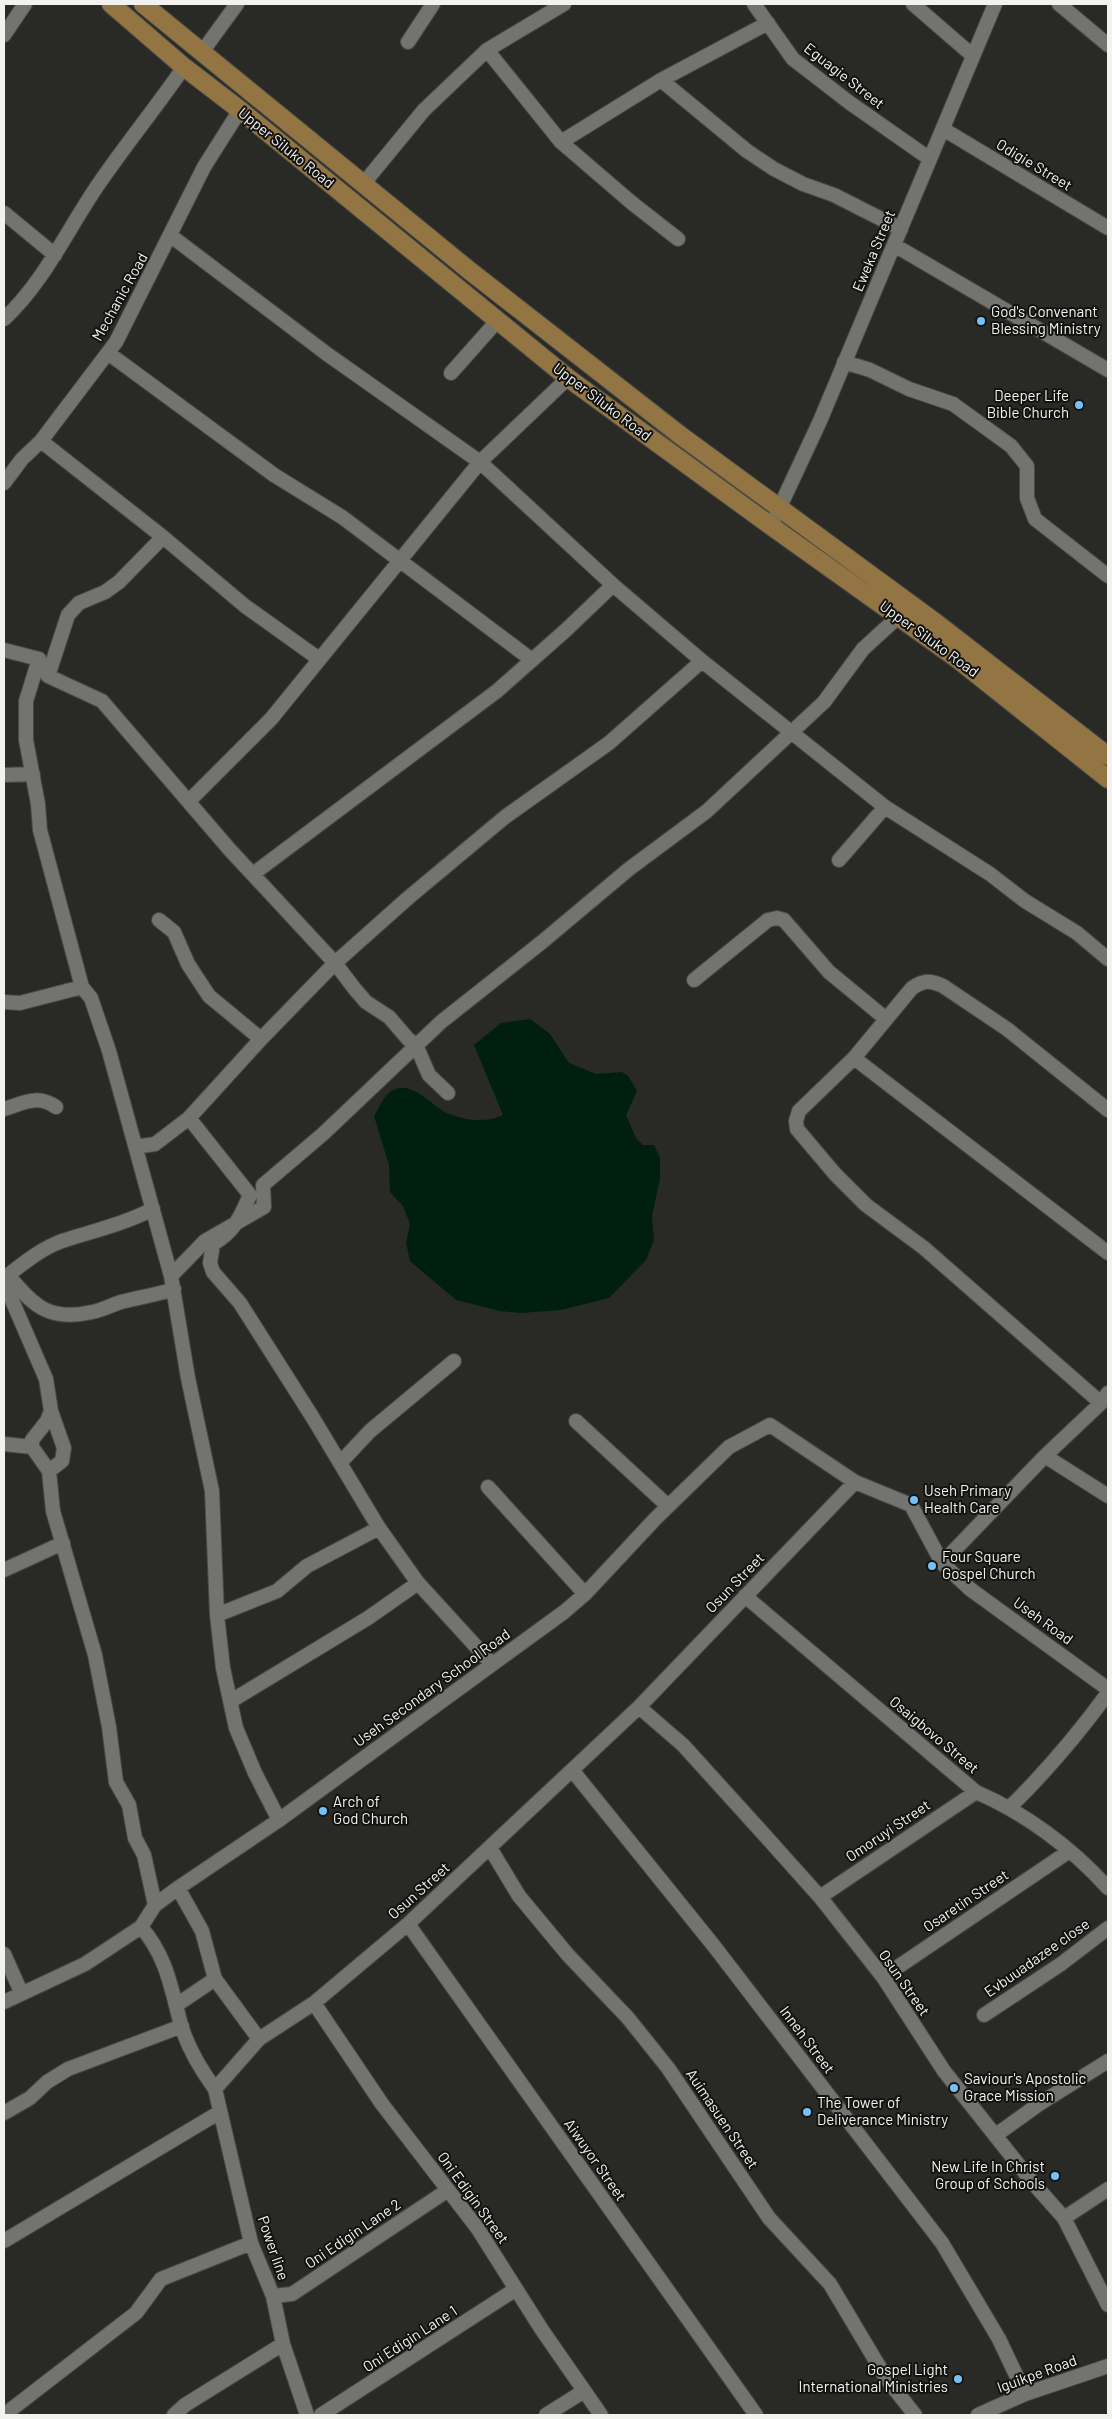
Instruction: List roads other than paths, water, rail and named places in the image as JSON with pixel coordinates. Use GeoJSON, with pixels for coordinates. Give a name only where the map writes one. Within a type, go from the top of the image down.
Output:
{"type":"FeatureCollection","features":[{"type":"Feature","properties":{"kind":"main road","name":"Upper Siluko Road"},"geometry":{"type":"LineString","coordinates":[[111,4],[184,67],[240,110],[568,378],[770,526],[956,658],[1108,779]]}},
{"type":"Feature","properties":{"kind":"main road","name":"Upper Siluko Road"},"geometry":{"type":"LineString","coordinates":[[143,4],[470,271],[780,510],[935,622],[1108,756]]}},
{"type":"Feature","properties":{"kind":"street"},"geometry":{"type":"LineString","coordinates":[[4,35],[25,4]]}},
{"type":"Feature","properties":{"kind":"street"},"geometry":{"type":"LineString","coordinates":[[202,52],[237,4]]}},
{"type":"Feature","properties":{"kind":"street"},"geometry":{"type":"LineString","coordinates":[[408,42],[433,4]]}},
{"type":"Feature","properties":{"kind":"street"},"geometry":{"type":"LineString","coordinates":[[364,183],[424,110],[487,50],[564,4]]}},
{"type":"Feature","properties":{"kind":"street","name":"Eguagie Street"},"geometry":{"type":"LineString","coordinates":[[754,4],[793,59],[850,103],[930,158]]}},
{"type":"Feature","properties":{"kind":"street"},"geometry":{"type":"LineString","coordinates":[[913,4],[972,55]]}},
{"type":"Feature","properties":{"kind":"street","name":"Eweka Street"},"geometry":{"type":"LineString","coordinates":[[780,510],[995,4]]}},
{"type":"Feature","properties":{"kind":"street"},"geometry":{"type":"LineString","coordinates":[[1059,4],[1108,45]]}},
{"type":"Feature","properties":{"kind":"street"},"geometry":{"type":"LineString","coordinates":[[561,142],[661,80],[768,23]]}},
{"type":"Feature","properties":{"kind":"street"},"geometry":{"type":"LineString","coordinates":[[487,50],[561,142],[632,204],[678,239]]}},
{"type":"Feature","properties":{"kind":"street"},"geometry":{"type":"LineString","coordinates":[[4,319],[17,307],[55,255],[100,182],[184,67]]}},
{"type":"Feature","properties":{"kind":"street"},"geometry":{"type":"LineString","coordinates":[[661,80],[718,129],[774,169],[804,184],[834,195],[900,230]]}},
{"type":"Feature","properties":{"kind":"street","name":"Mechanic Road"},"geometry":{"type":"LineString","coordinates":[[4,483],[22,458],[41,442],[116,342],[171,236],[204,167],[240,110]]}},
{"type":"Feature","properties":{"kind":"street","name":"Odigie Street"},"geometry":{"type":"LineString","coordinates":[[943,129],[1108,228]]}},
{"type":"Feature","properties":{"kind":"street"},"geometry":{"type":"LineString","coordinates":[[4,213],[55,255]]}},
{"type":"Feature","properties":{"kind":"street"},"geometry":{"type":"LineString","coordinates":[[171,236],[327,354],[480,462],[613,585],[702,661],[885,807],[990,874],[1025,901],[1077,934],[1108,959]]}},
{"type":"Feature","properties":{"kind":"street"},"geometry":{"type":"LineString","coordinates":[[894,245],[1108,370]]}},
{"type":"Feature","properties":{"kind":"street"},"geometry":{"type":"LineString","coordinates":[[451,373],[498,320]]}},
{"type":"Feature","properties":{"kind":"street"},"geometry":{"type":"LineString","coordinates":[[108,353],[274,475],[342,517],[532,660]]}},
{"type":"Feature","properties":{"kind":"street"},"geometry":{"type":"LineString","coordinates":[[844,362],[870,370],[909,388],[953,404],[1011,446],[1027,466],[1027,498],[1035,519],[1108,576]]}},
{"type":"Feature","properties":{"kind":"street"},"geometry":{"type":"LineString","coordinates":[[189,801],[271,719],[480,462],[568,378]]}},
{"type":"Feature","properties":{"kind":"street"},"geometry":{"type":"LineString","coordinates":[[41,442],[163,538],[244,606],[319,659]]}},
{"type":"Feature","properties":{"kind":"street"},"geometry":{"type":"LineString","coordinates":[[770,526],[780,510]]}},
{"type":"Feature","properties":{"kind":"street"},"geometry":{"type":"LineString","coordinates":[[48,676],[68,615],[79,603],[105,592],[119,582],[163,538]]}},
{"type":"Feature","properties":{"kind":"street"},"geometry":{"type":"LineString","coordinates":[[253,874],[497,691],[613,585]]}},
{"type":"Feature","properties":{"kind":"street"},"geometry":{"type":"LineString","coordinates":[[5,1280],[29,1300],[45,1310],[70,1316],[94,1312],[172,1283],[205,1241],[264,1207],[263,1186],[322,1134],[441,1022],[542,942],[629,869],[707,811],[793,734],[824,702],[863,650],[899,616]]}},
{"type":"Feature","properties":{"kind":"street"},"geometry":{"type":"LineString","coordinates":[[4,650],[40,660],[48,676],[102,701],[253,874],[335,963],[366,1002],[389,1016],[408,1039],[416,1045],[429,1074],[448,1093]]}},
{"type":"Feature","properties":{"kind":"street"},"geometry":{"type":"LineString","coordinates":[[40,660],[26,701],[26,740],[33,774],[40,830],[82,987],[94,1004],[139,1157],[172,1283],[192,1397],[212,1491],[217,1615],[223,1668],[236,1728],[255,1773],[279,1820]]}},
{"type":"Feature","properties":{"kind":"street"},"geometry":{"type":"LineString","coordinates":[[139,1157],[189,1118],[261,1039],[335,963],[408,898],[505,817],[609,743],[702,661]]}},
{"type":"Feature","properties":{"kind":"street"},"geometry":{"type":"LineString","coordinates":[[4,775],[33,774]]}},
{"type":"Feature","properties":{"kind":"street"},"geometry":{"type":"LineString","coordinates":[[839,860],[885,807]]}},
{"type":"Feature","properties":{"kind":"street"},"geometry":{"type":"LineString","coordinates":[[694,980],[768,920],[777,918],[784,920],[792,928],[829,972],[886,1019]]}},
{"type":"Feature","properties":{"kind":"street"},"geometry":{"type":"LineString","coordinates":[[158,920],[174,932],[188,964],[209,996],[261,1039]]}},
{"type":"Feature","properties":{"kind":"street"},"geometry":{"type":"LineString","coordinates":[[942,1563],[1104,1398],[924,1248],[866,1205],[835,1174],[797,1129],[796,1120],[800,1111],[854,1058],[912,988],[923,981],[937,984],[1007,1029],[1108,1110]]}},
{"type":"Feature","properties":{"kind":"street"},"geometry":{"type":"LineString","coordinates":[[4,1002],[27,1002],[82,987]]}},
{"type":"Feature","properties":{"kind":"street"},"geometry":{"type":"LineString","coordinates":[[854,1058],[1108,1253]]}},
{"type":"Feature","properties":{"kind":"street"},"geometry":{"type":"LineString","coordinates":[[4,1109],[37,1099],[45,1100],[56,1107]]}},
{"type":"Feature","properties":{"kind":"street"},"geometry":{"type":"LineString","coordinates":[[189,1118],[250,1195],[239,1222],[213,1244],[210,1263],[213,1272],[240,1303],[379,1528],[418,1584],[492,1664]]}},
{"type":"Feature","properties":{"kind":"street"},"geometry":{"type":"LineString","coordinates":[[5,1280],[41,1251],[153,1209]]}},
{"type":"Feature","properties":{"kind":"street"},"geometry":{"type":"LineString","coordinates":[[5,1280],[46,1379],[51,1411],[64,1448],[62,1461],[49,1471]]}},
{"type":"Feature","properties":{"kind":"street"},"geometry":{"type":"LineString","coordinates":[[340,1463],[370,1431],[454,1361]]}},
{"type":"Feature","properties":{"kind":"street"},"geometry":{"type":"LineString","coordinates":[[51,1411],[47,1421],[32,1440],[32,1447],[49,1471],[53,1511],[95,1655],[109,1727],[116,1782],[129,1805],[134,1838],[144,1855],[155,1905]]}},
{"type":"Feature","properties":{"kind":"street"},"geometry":{"type":"LineString","coordinates":[[576,1421],[668,1506]]}},
{"type":"Feature","properties":{"kind":"street","name":"Useh Secondary School Road"},"geometry":{"type":"LineString","coordinates":[[4,2002],[21,1992],[85,1964],[141,1927],[155,1905],[279,1820],[585,1594],[668,1506],[730,1447],[770,1425],[855,1482]]}},
{"type":"Feature","properties":{"kind":"street"},"geometry":{"type":"LineString","coordinates":[[4,1444],[32,1447]]}},
{"type":"Feature","properties":{"kind":"street"},"geometry":{"type":"LineString","coordinates":[[1045,1456],[1108,1496]]}},
{"type":"Feature","properties":{"kind":"street","name":"Useh Road"},"geometry":{"type":"LineString","coordinates":[[855,1482],[911,1505],[942,1563],[970,1589],[1108,1689]]}},
{"type":"Feature","properties":{"kind":"street","name":"Osun Street"},"geometry":{"type":"LineString","coordinates":[[215,2089],[259,2039],[314,2003],[408,1924],[490,1848],[639,1706],[855,1482]]}},
{"type":"Feature","properties":{"kind":"street"},"geometry":{"type":"LineString","coordinates":[[488,1486],[585,1594]]}},
{"type":"Feature","properties":{"kind":"street"},"geometry":{"type":"LineString","coordinates":[[217,1615],[277,1591],[307,1566],[379,1528]]}},
{"type":"Feature","properties":{"kind":"street"},"geometry":{"type":"LineString","coordinates":[[4,1570],[62,1542]]}},
{"type":"Feature","properties":{"kind":"street"},"geometry":{"type":"LineString","coordinates":[[230,1701],[362,1623],[418,1584]]}},
{"type":"Feature","properties":{"kind":"street","name":"Osaigbovo Street"},"geometry":{"type":"LineString","coordinates":[[745,1596],[976,1792],[1009,1808],[1061,1844],[1068,1852],[1093,1871],[1108,1888]]}},
{"type":"Feature","properties":{"kind":"street"},"geometry":{"type":"LineString","coordinates":[[1009,1808],[1047,1771],[1108,1693]]}},
{"type":"Feature","properties":{"kind":"street","name":"Osun Street"},"geometry":{"type":"LineString","coordinates":[[639,1706],[683,1745],[820,1897],[882,1977],[944,2071],[1033,2184],[1064,2218],[1108,2305]]}},
{"type":"Feature","properties":{"kind":"street","name":"Inneh Street"},"geometry":{"type":"LineString","coordinates":[[572,1770],[714,1946],[942,2243],[999,2338],[1025,2394]]}},
{"type":"Feature","properties":{"kind":"street","name":"Omoruyi Street"},"geometry":{"type":"LineString","coordinates":[[820,1897],[976,1792]]}},
{"type":"Feature","properties":{"kind":"street","name":"Auimasuen Street"},"geometry":{"type":"LineString","coordinates":[[490,1848],[519,1896],[568,1956],[628,2018],[668,2068],[769,2218],[830,2284],[886,2378],[915,2415]]}},
{"type":"Feature","properties":{"kind":"street","name":"Osaretin Street"},"geometry":{"type":"LineString","coordinates":[[882,1977],[1068,1852]]}},
{"type":"Feature","properties":{"kind":"street"},"geometry":{"type":"LineString","coordinates":[[178,1888],[202,1931],[215,1979],[259,2039]]}},
{"type":"Feature","properties":{"kind":"street","name":"Aiwuyor Street"},"geometry":{"type":"LineString","coordinates":[[408,1924],[756,2415]]}},
{"type":"Feature","properties":{"kind":"street"},"geometry":{"type":"LineString","coordinates":[[141,1927],[154,1942],[178,2004],[182,2026],[200,2070],[215,2089]]}},
{"type":"Feature","properties":{"kind":"street","name":"Evbuuadazee close"},"geometry":{"type":"LineString","coordinates":[[984,2015],[1061,1964],[1108,1928]]}},
{"type":"Feature","properties":{"kind":"street"},"geometry":{"type":"LineString","coordinates":[[4,1954],[21,1992]]}},
{"type":"Feature","properties":{"kind":"street"},"geometry":{"type":"LineString","coordinates":[[178,2004],[215,1979]]}},
{"type":"Feature","properties":{"kind":"street","name":"Oni Edigin Street"},"geometry":{"type":"LineString","coordinates":[[314,2003],[382,2104],[478,2229],[601,2415]]}},
{"type":"Feature","properties":{"kind":"street"},"geometry":{"type":"LineString","coordinates":[[4,2113],[30,2098],[47,2082],[68,2069],[182,2026]]}},
{"type":"Feature","properties":{"kind":"street"},"geometry":{"type":"LineString","coordinates":[[996,2136],[1039,2104],[1108,2061]]}},
{"type":"Feature","properties":{"kind":"street","name":"Power line"},"geometry":{"type":"LineString","coordinates":[[215,2089],[251,2243],[273,2296],[283,2344],[307,2415]]}},
{"type":"Feature","properties":{"kind":"street"},"geometry":{"type":"LineString","coordinates":[[4,2241],[220,2112]]}},
{"type":"Feature","properties":{"kind":"street"},"geometry":{"type":"LineString","coordinates":[[1064,2218],[1108,2189]]}},
{"type":"Feature","properties":{"kind":"street","name":"Oni Edigin Lane 2"},"geometry":{"type":"LineString","coordinates":[[273,2296],[292,2294],[448,2190]]}},
{"type":"Feature","properties":{"kind":"street"},"geometry":{"type":"LineString","coordinates":[[4,2415],[136,2313],[161,2279],[251,2243]]}},
{"type":"Feature","properties":{"kind":"street","name":"Oni Edigin Lane 1"},"geometry":{"type":"LineString","coordinates":[[321,2415],[516,2289]]}},
{"type":"Feature","properties":{"kind":"street"},"geometry":{"type":"LineString","coordinates":[[174,2415],[185,2405],[283,2344]]}},
{"type":"Feature","properties":{"kind":"street","name":"Iguikpe Road"},"geometry":{"type":"LineString","coordinates":[[978,2415],[1001,2410],[1025,2394],[1108,2366]]}},
{"type":"Feature","properties":{"kind":"street"},"geometry":{"type":"LineString","coordinates":[[546,2415],[584,2390]]}},
{"type":"Feature","properties":{"kind":"place","name":"God's Convenant Blessing Ministry"},"geometry":{"type":"Point","coordinates":[981,321]}},
{"type":"Feature","properties":{"kind":"place","name":"Deeper Life Bible Church"},"geometry":{"type":"Point","coordinates":[1079,405]}},
{"type":"Feature","properties":{"kind":"place","name":"Useh Primary Health Care"},"geometry":{"type":"Point","coordinates":[914,1500]}},
{"type":"Feature","properties":{"kind":"place","name":"Four Square Gospel Church"},"geometry":{"type":"Point","coordinates":[932,1566]}},
{"type":"Feature","properties":{"kind":"place","name":"Arch of God Church"},"geometry":{"type":"Point","coordinates":[323,1811]}},
{"type":"Feature","properties":{"kind":"place","name":"Saviour's Apostolic Grace Mission"},"geometry":{"type":"Point","coordinates":[954,2088]}},
{"type":"Feature","properties":{"kind":"place","name":"The Tower of Deliverance Ministry"},"geometry":{"type":"Point","coordinates":[807,2112]}},
{"type":"Feature","properties":{"kind":"place","name":"New Life In Christ Group of Schools"},"geometry":{"type":"Point","coordinates":[1055,2176]}},
{"type":"Feature","properties":{"kind":"place","name":"Gospel Light International Ministries"},"geometry":{"type":"Point","coordinates":[958,2379]}}]}
